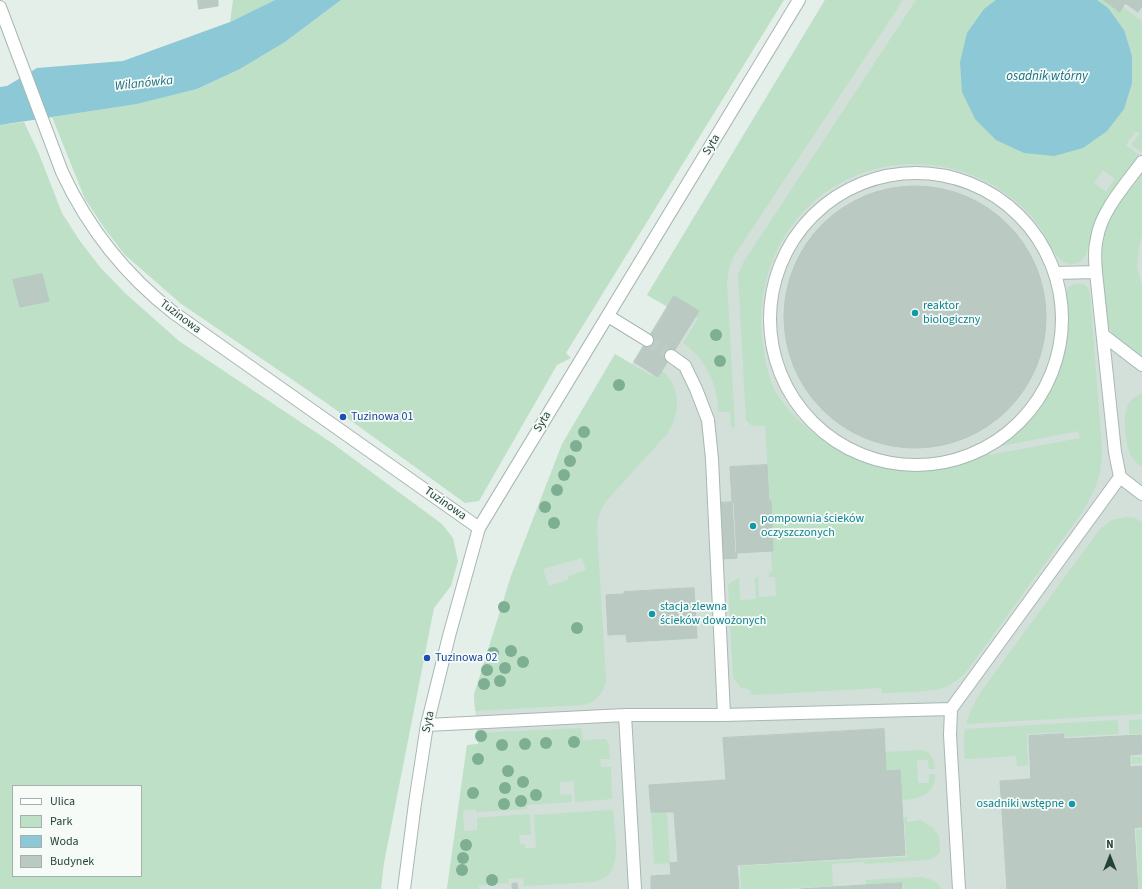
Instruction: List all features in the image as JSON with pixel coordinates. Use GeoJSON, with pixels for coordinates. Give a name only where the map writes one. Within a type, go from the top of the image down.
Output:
{"type":"FeatureCollection","features":[{"type":"Feature","properties":{"kind":"street","name":"Syta"},"geometry":{"type":"LineString","coordinates":[[404,889],[427,725],[449,636],[479,528],[799,0]]}},
{"type":"Feature","properties":{"kind":"street","name":"Tuzinowa"},"geometry":{"type":"LineString","coordinates":[[0,7],[62,172],[84,214],[113,255],[144,288],[174,314],[479,528]]}},
{"type":"Feature","properties":{"kind":"street"},"geometry":{"type":"LineString","coordinates":[[1142,162],[1108,208],[1097,237],[1095,252],[1115,452],[1120,477],[1142,494]]}},
{"type":"Feature","properties":{"kind":"street"},"geometry":{"type":"LineString","coordinates":[[898,173],[938,174],[977,185],[1011,207],[1038,237],[1055,273],[1063,315],[1057,358],[1039,398],[1011,431],[974,453],[953,459],[932,464],[889,463],[848,448],[812,423],[799,406],[786,388],[772,348],[769,308],[773,288],[778,268],[796,233],[824,204],[859,184],[878,178],[898,173]]}},
{"type":"Feature","properties":{"kind":"street"},"geometry":{"type":"LineString","coordinates":[[1055,273],[1096,272]]}},
{"type":"Feature","properties":{"kind":"street"},"geometry":{"type":"LineString","coordinates":[[608,316],[647,340]]}},
{"type":"Feature","properties":{"kind":"street"},"geometry":{"type":"LineString","coordinates":[[1103,335],[1142,365]]}},
{"type":"Feature","properties":{"kind":"street"},"geometry":{"type":"LineString","coordinates":[[671,356],[685,366],[708,420],[712,459],[724,715]]}},
{"type":"Feature","properties":{"kind":"street"},"geometry":{"type":"LineString","coordinates":[[959,889],[950,735],[951,709],[1120,477]]}},
{"type":"Feature","properties":{"kind":"street"},"geometry":{"type":"LineString","coordinates":[[427,725],[625,715],[724,715],[951,709]]}},
{"type":"Feature","properties":{"kind":"street"},"geometry":{"type":"LineString","coordinates":[[625,715],[635,889]]}},
{"type":"Feature","properties":{"kind":"shaded area"},"geometry":{"type":"Polygon","coordinates":[[[825,0],[1142,0],[1142,889],[447,889],[467,745],[478,744],[474,695],[511,576],[562,445],[615,354],[632,364],[668,307],[647,295],[825,0]]]}},
{"type":"Feature","properties":{"kind":"green space"},"geometry":{"type":"Polygon","coordinates":[[[233,0],[275,0],[230,22],[233,0]]]}},
{"type":"Feature","properties":{"kind":"green space"},"geometry":{"type":"Polygon","coordinates":[[[341,0],[784,0],[566,353],[571,358],[557,365],[479,501],[465,503],[325,402],[180,303],[124,254],[85,199],[52,117],[137,104],[197,89],[240,69],[285,42],[341,0]]]}},
{"type":"Feature","properties":{"kind":"green space"},"geometry":{"type":"Polygon","coordinates":[[[825,0],[903,0],[734,256],[729,268],[727,281],[735,427],[731,427],[730,412],[719,412],[717,395],[712,378],[700,359],[683,343],[698,319],[694,316],[668,307],[647,295],[825,0]]]}},
{"type":"Feature","properties":{"kind":"green space"},"geometry":{"type":"Polygon","coordinates":[[[916,0],[1104,0],[1120,12],[1123,7],[1142,21],[1142,152],[1131,145],[1140,133],[1136,131],[1126,145],[1139,155],[1115,187],[1099,213],[1085,256],[1082,260],[1071,264],[1061,260],[1054,252],[1045,235],[1028,212],[1019,203],[989,183],[968,173],[945,167],[922,164],[899,165],[876,169],[854,176],[833,187],[814,201],[798,217],[785,236],[774,256],[767,277],[761,323],[767,368],[777,395],[794,416],[809,430],[829,445],[851,457],[873,465],[895,469],[918,470],[941,468],[965,462],[988,452],[990,455],[1080,438],[1078,431],[1001,445],[1026,422],[1037,409],[1055,381],[1061,366],[1068,332],[1068,306],[1066,292],[1068,288],[1078,284],[1086,286],[1088,289],[1090,294],[1102,449],[1101,467],[1097,482],[1083,511],[966,672],[948,686],[938,689],[914,692],[882,693],[881,688],[755,695],[750,694],[751,691],[744,687],[742,689],[734,679],[728,586],[731,582],[739,578],[740,600],[756,599],[755,578],[758,577],[759,597],[776,596],[775,577],[769,577],[769,572],[772,571],[771,551],[773,551],[765,426],[752,426],[746,420],[738,275],[743,263],[916,0]],[[1103,170],[1094,183],[1106,192],[1115,179],[1103,170]]]}},
{"type":"Feature","properties":{"kind":"green space"},"geometry":{"type":"Polygon","coordinates":[[[24,122],[39,154],[62,213],[80,241],[100,267],[125,293],[179,341],[332,443],[442,524],[453,538],[458,561],[451,586],[434,608],[384,863],[381,889],[0,889],[0,125],[24,122]]]}},
{"type":"Feature","properties":{"kind":"green space"},"geometry":{"type":"Polygon","coordinates":[[[1142,174],[1142,234],[1137,267],[1142,286],[1142,358],[1115,338],[1108,326],[1101,267],[1102,248],[1107,226],[1118,205],[1142,174]]]}},
{"type":"Feature","properties":{"kind":"green space"},"geometry":{"type":"Polygon","coordinates":[[[615,354],[652,376],[657,367],[665,373],[671,381],[677,398],[677,407],[672,425],[667,434],[607,500],[599,516],[597,528],[606,681],[601,694],[592,702],[583,705],[475,711],[474,695],[511,576],[562,444],[615,354]],[[582,558],[543,569],[549,586],[568,580],[568,576],[586,570],[582,558]]]}},
{"type":"Feature","properties":{"kind":"green space"},"geometry":{"type":"Polygon","coordinates":[[[1142,393],[1142,467],[1133,459],[1129,451],[1126,438],[1125,416],[1128,405],[1134,398],[1142,393]]]}},
{"type":"Feature","properties":{"kind":"green space"},"geometry":{"type":"Polygon","coordinates":[[[1127,517],[1135,518],[1142,522],[1142,714],[966,724],[970,712],[980,693],[1100,529],[1112,520],[1127,517]]]}},
{"type":"Feature","properties":{"kind":"green space"},"geometry":{"type":"Polygon","coordinates":[[[1142,719],[1142,739],[1141,733],[1129,734],[1129,722],[1130,720],[1142,719]]]}},
{"type":"Feature","properties":{"kind":"green space"},"geometry":{"type":"Polygon","coordinates":[[[1117,720],[1119,734],[1066,737],[1065,732],[1027,734],[1028,765],[1017,766],[1016,756],[965,759],[965,729],[1117,720]]]}},
{"type":"Feature","properties":{"kind":"green space"},"geometry":{"type":"Polygon","coordinates":[[[581,728],[583,740],[606,739],[609,745],[610,759],[600,759],[601,767],[611,767],[612,799],[575,802],[574,781],[560,782],[560,795],[571,794],[572,802],[527,805],[527,809],[476,812],[476,809],[463,810],[464,831],[477,830],[477,818],[527,814],[530,815],[531,835],[519,835],[520,844],[525,845],[525,848],[536,848],[534,815],[611,810],[613,811],[616,853],[613,868],[609,874],[595,882],[524,886],[523,878],[508,879],[509,883],[479,885],[479,889],[447,889],[467,745],[478,744],[477,733],[581,728]]]}},
{"type":"Feature","properties":{"kind":"green space"},"geometry":{"type":"Polygon","coordinates":[[[922,750],[932,757],[935,769],[929,769],[928,760],[917,760],[918,783],[929,783],[929,774],[935,774],[933,786],[929,791],[920,797],[902,800],[900,770],[886,771],[885,752],[922,750]]]}},
{"type":"Feature","properties":{"kind":"green space"},"geometry":{"type":"Polygon","coordinates":[[[1132,757],[1142,757],[1142,763],[1132,764],[1132,757]]]}},
{"type":"Feature","properties":{"kind":"green space"},"geometry":{"type":"Polygon","coordinates":[[[651,812],[667,812],[670,863],[654,864],[651,812]]]}},
{"type":"Feature","properties":{"kind":"green space"},"geometry":{"type":"Polygon","coordinates":[[[904,817],[907,817],[907,822],[920,820],[932,827],[939,836],[940,853],[928,860],[865,864],[864,862],[832,864],[833,886],[780,889],[741,889],[740,866],[907,857],[904,817]]]}},
{"type":"Feature","properties":{"kind":"green space"},"geometry":{"type":"Polygon","coordinates":[[[1142,829],[1142,889],[1139,889],[1136,830],[1142,829]]]}},
{"type":"Feature","properties":{"kind":"green space"},"geometry":{"type":"Polygon","coordinates":[[[920,877],[933,880],[942,889],[904,889],[903,882],[866,884],[866,880],[920,877]]]}},
{"type":"Feature","properties":{"kind":"water","name":"Wilanówka"},"geometry":{"type":"Polygon","coordinates":[[[275,0],[341,0],[285,42],[240,69],[197,89],[137,104],[0,125],[0,87],[7,86],[37,68],[123,61],[230,22],[275,0]]]}},
{"type":"Feature","properties":{"kind":"water","name":"osadnik wtórny"},"geometry":{"type":"Polygon","coordinates":[[[996,0],[1097,0],[1108,8],[1124,30],[1132,56],[1132,83],[1124,109],[1107,131],[1083,148],[1054,156],[1024,153],[996,140],[975,119],[962,92],[960,62],[967,33],[984,9],[996,0]]]}},
{"type":"Feature","properties":{"kind":"building"},"geometry":{"type":"Polygon","coordinates":[[[198,0],[218,0],[218,6],[199,9],[198,0]]]}},
{"type":"Feature","properties":{"kind":"building"},"geometry":{"type":"Polygon","coordinates":[[[1104,0],[1142,0],[1142,6],[1138,12],[1125,3],[1120,12],[1104,0]]]}},
{"type":"Feature","properties":{"kind":"building","name":"reaktor biologiczny"},"geometry":{"type":"Polygon","coordinates":[[[902,186],[928,186],[953,191],[977,201],[1008,224],[1031,255],[1041,279],[1046,304],[1046,330],[1041,355],[1031,379],[1008,410],[977,433],[953,443],[928,448],[902,448],[877,443],[853,433],[822,410],[799,379],[789,355],[784,330],[784,304],[789,279],[799,255],[822,224],[853,201],[877,191],[902,186]]]}},
{"type":"Feature","properties":{"kind":"building"},"geometry":{"type":"Polygon","coordinates":[[[42,274],[49,301],[20,307],[13,280],[42,274]]]}},
{"type":"Feature","properties":{"kind":"building"},"geometry":{"type":"Polygon","coordinates":[[[674,296],[699,311],[658,377],[634,362],[674,296]]]}},
{"type":"Feature","properties":{"kind":"building","name":"pompownia ścieków oczyszczonych"},"geometry":{"type":"Polygon","coordinates":[[[767,465],[769,501],[771,501],[773,551],[735,553],[730,467],[767,465]]]}},
{"type":"Feature","properties":{"kind":"building"},"geometry":{"type":"Polygon","coordinates":[[[734,502],[737,558],[722,559],[719,503],[734,502]]]}},
{"type":"Feature","properties":{"kind":"building","name":"stacja zlewna ścieków dowożonych"},"geometry":{"type":"Polygon","coordinates":[[[694,588],[697,638],[627,642],[626,634],[608,635],[606,595],[624,594],[624,592],[694,588]]]}},
{"type":"Feature","properties":{"kind":"building"},"geometry":{"type":"Polygon","coordinates":[[[884,729],[886,771],[900,770],[905,855],[737,865],[739,889],[651,889],[651,876],[671,875],[670,863],[678,862],[674,812],[651,812],[649,785],[726,780],[723,738],[884,729]]]}},
{"type":"Feature","properties":{"kind":"building","name":"osadniki wstępne"},"geometry":{"type":"Polygon","coordinates":[[[1064,734],[1064,739],[1141,735],[1142,754],[1130,755],[1130,767],[1142,766],[1142,827],[1134,828],[1138,889],[1007,889],[1000,781],[1031,779],[1029,736],[1064,734]]]}},
{"type":"Feature","properties":{"kind":"building"},"geometry":{"type":"Polygon","coordinates":[[[517,883],[518,889],[512,889],[512,884],[517,883]]]}},
{"type":"Feature","properties":{"kind":"building"},"geometry":{"type":"Polygon","coordinates":[[[902,883],[902,889],[801,889],[902,883]]]}},
{"type":"Feature","properties":{"kind":"tunnel"},"geometry":{"type":"LineString","coordinates":[[647,340],[671,356]]}},
{"type":"Feature","properties":{"kind":"place","name":"reaktor biologiczny"},"geometry":{"type":"Point","coordinates":[915,313]}},
{"type":"Feature","properties":{"kind":"place","name":"Tuzinowa 01"},"geometry":{"type":"Point","coordinates":[343,417]}},
{"type":"Feature","properties":{"kind":"place","name":"pompownia ścieków oczyszczonych"},"geometry":{"type":"Point","coordinates":[753,526]}},
{"type":"Feature","properties":{"kind":"place","name":"stacja zlewna ścieków dowożonych"},"geometry":{"type":"Point","coordinates":[652,614]}},
{"type":"Feature","properties":{"kind":"place","name":"Tuzinowa 02"},"geometry":{"type":"Point","coordinates":[427,658]}},
{"type":"Feature","properties":{"kind":"place","name":"osadniki wstępne"},"geometry":{"type":"Point","coordinates":[1072,804]}}]}
